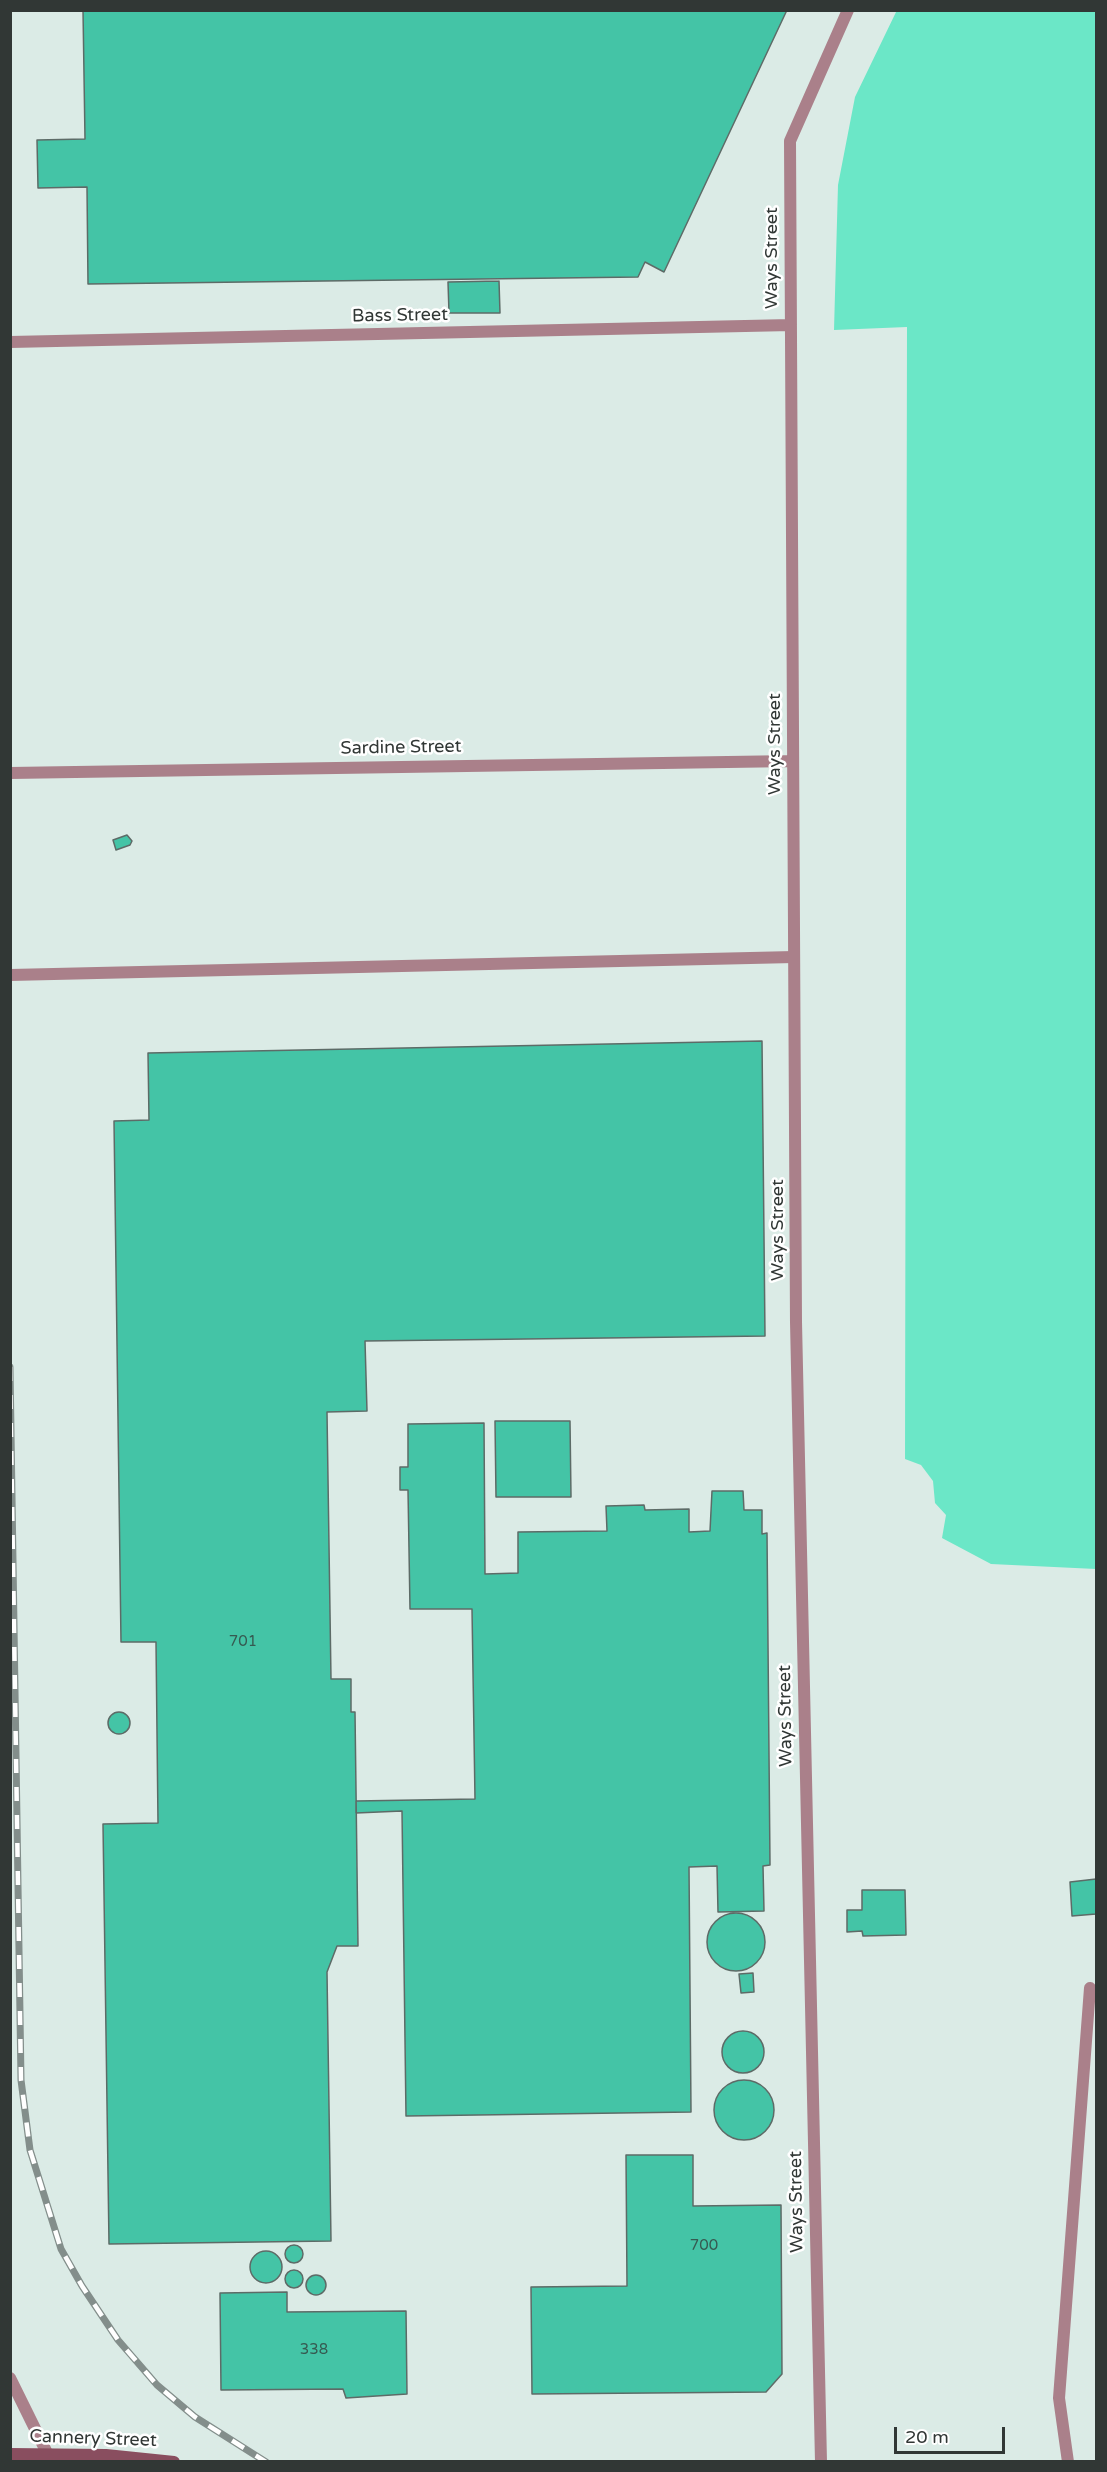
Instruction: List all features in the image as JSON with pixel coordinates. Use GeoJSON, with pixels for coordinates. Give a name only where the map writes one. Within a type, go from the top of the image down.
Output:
{"type":"FeatureCollection","features":[{"type":"Feature","properties":{"kind":"street","name":"Ways Street"},"geometry":{"type":"LineString","coordinates":[[821,2462],[796,1322],[790,141],[848,10]]}},
{"type":"Feature","properties":{"kind":"street","name":"Bass Street"},"geometry":{"type":"LineString","coordinates":[[10,342],[791,325]]}},
{"type":"Feature","properties":{"kind":"street","name":"Sardine Street"},"geometry":{"type":"LineString","coordinates":[[10,772],[792,761]]}},
{"type":"Feature","properties":{"kind":"street"},"geometry":{"type":"LineString","coordinates":[[10,975],[794,957]]}},
{"type":"Feature","properties":{"kind":"street"},"geometry":{"type":"LineString","coordinates":[[1068,2462],[1059,2398],[1090,1988]]}},
{"type":"Feature","properties":{"kind":"street"},"geometry":{"type":"LineString","coordinates":[[10,2378],[48,2458]]}},
{"type":"Feature","properties":{"kind":"street","name":"Cannery Street"},"geometry":{"type":"LineString","coordinates":[[10,2454],[48,2458],[115,2456],[174,2462]]}},
{"type":"Feature","properties":{"kind":"shaded area"},"geometry":{"type":"Polygon","coordinates":[[[897,10],[1096,11],[1096,1569],[991,1564],[942,1538],[946,1515],[935,1503],[933,1481],[921,1465],[905,1459],[907,327],[834,330],[838,185],[855,97],[897,10]]]}},
{"type":"Feature","properties":{"kind":"building"},"geometry":{"type":"Polygon","coordinates":[[[83,10],[787,10],[664,272],[645,262],[638,277],[88,284],[87,187],[38,188],[37,140],[85,139],[83,10]]]}},
{"type":"Feature","properties":{"kind":"building"},"geometry":{"type":"Polygon","coordinates":[[[499,281],[500,313],[449,313],[448,282],[499,281]]]}},
{"type":"Feature","properties":{"kind":"building"},"geometry":{"type":"Polygon","coordinates":[[[127,835],[132,841],[130,845],[116,850],[113,840],[127,835]]]}},
{"type":"Feature","properties":{"kind":"building"},"geometry":{"type":"Polygon","coordinates":[[[762,1041],[765,1336],[365,1341],[367,1411],[327,1412],[331,1679],[351,1679],[351,1712],[355,1712],[358,1946],[337,1946],[327,1972],[331,2241],[109,2244],[103,1824],[158,1823],[156,1642],[121,1642],[114,1121],[149,1120],[148,1053],[762,1041]]]}},
{"type":"Feature","properties":{"kind":"building"},"geometry":{"type":"Polygon","coordinates":[[[495,1421],[570,1421],[571,1497],[496,1497],[495,1421]]]}},
{"type":"Feature","properties":{"kind":"building"},"geometry":{"type":"Polygon","coordinates":[[[484,1423],[485,1574],[518,1573],[518,1532],[607,1531],[606,1506],[644,1505],[645,1510],[689,1509],[689,1532],[710,1531],[712,1491],[743,1491],[744,1510],[762,1510],[762,1534],[767,1533],[770,1865],[763,1866],[764,1911],[718,1912],[717,1866],[689,1867],[691,2112],[406,2116],[402,1811],[356,1813],[356,1801],[475,1799],[472,1609],[410,1609],[408,1490],[400,1490],[400,1467],[408,1467],[408,1424],[484,1423]]]}},
{"type":"Feature","properties":{"kind":"building"},"geometry":{"type":"Polygon","coordinates":[[[119,1712],[129,1719],[130,1723],[123,1733],[119,1734],[109,1727],[108,1723],[115,1713],[119,1712]]]}},
{"type":"Feature","properties":{"kind":"building"},"geometry":{"type":"Polygon","coordinates":[[[1096,1879],[1096,1914],[1072,1916],[1070,1882],[1096,1879]]]}},
{"type":"Feature","properties":{"kind":"building"},"geometry":{"type":"Polygon","coordinates":[[[862,1890],[905,1890],[906,1935],[863,1936],[862,1931],[847,1932],[847,1910],[862,1910],[862,1890]]]}},
{"type":"Feature","properties":{"kind":"building"},"geometry":{"type":"Polygon","coordinates":[[[730,1913],[742,1913],[757,1921],[765,1936],[765,1948],[757,1963],[742,1971],[730,1971],[715,1963],[707,1948],[707,1936],[715,1921],[730,1913]]]}},
{"type":"Feature","properties":{"kind":"building"},"geometry":{"type":"Polygon","coordinates":[[[753,1973],[754,1992],[741,1993],[739,1974],[753,1973]]]}},
{"type":"Feature","properties":{"kind":"building"},"geometry":{"type":"Polygon","coordinates":[[[743,2031],[751,2032],[758,2037],[763,2044],[763,2060],[758,2067],[751,2072],[743,2073],[735,2072],[728,2067],[723,2060],[722,2052],[723,2044],[728,2037],[735,2032],[743,2031]]]}},
{"type":"Feature","properties":{"kind":"building"},"geometry":{"type":"Polygon","coordinates":[[[744,2080],[761,2085],[769,2093],[774,2110],[769,2127],[761,2135],[744,2140],[727,2135],[719,2127],[714,2110],[719,2093],[727,2085],[744,2080]]]}},
{"type":"Feature","properties":{"kind":"building"},"geometry":{"type":"Polygon","coordinates":[[[626,2155],[693,2155],[693,2206],[781,2205],[782,2374],[766,2392],[532,2394],[531,2287],[627,2286],[626,2155]]]}},
{"type":"Feature","properties":{"kind":"building"},"geometry":{"type":"Polygon","coordinates":[[[294,2245],[300,2248],[303,2254],[300,2260],[294,2263],[288,2260],[285,2254],[288,2248],[294,2245]]]}},
{"type":"Feature","properties":{"kind":"building"},"geometry":{"type":"Polygon","coordinates":[[[266,2251],[278,2255],[282,2267],[278,2279],[266,2283],[254,2279],[250,2267],[254,2255],[266,2251]]]}},
{"type":"Feature","properties":{"kind":"building"},"geometry":{"type":"Polygon","coordinates":[[[294,2270],[300,2273],[303,2279],[300,2285],[294,2288],[288,2285],[285,2279],[288,2273],[294,2270]]]}},
{"type":"Feature","properties":{"kind":"building"},"geometry":{"type":"Polygon","coordinates":[[[316,2275],[323,2278],[326,2285],[323,2292],[316,2295],[309,2292],[306,2285],[309,2278],[316,2275]]]}},
{"type":"Feature","properties":{"kind":"building"},"geometry":{"type":"Polygon","coordinates":[[[287,2292],[287,2312],[406,2311],[407,2394],[346,2398],[343,2389],[221,2390],[220,2293],[287,2292]]]}},
{"type":"Feature","properties":{"kind":"railway"},"geometry":{"type":"LineString","coordinates":[[10,1367],[21,2080],[30,2150],[61,2249],[82,2286],[118,2340],[157,2385],[195,2417],[266,2462]]}}]}
